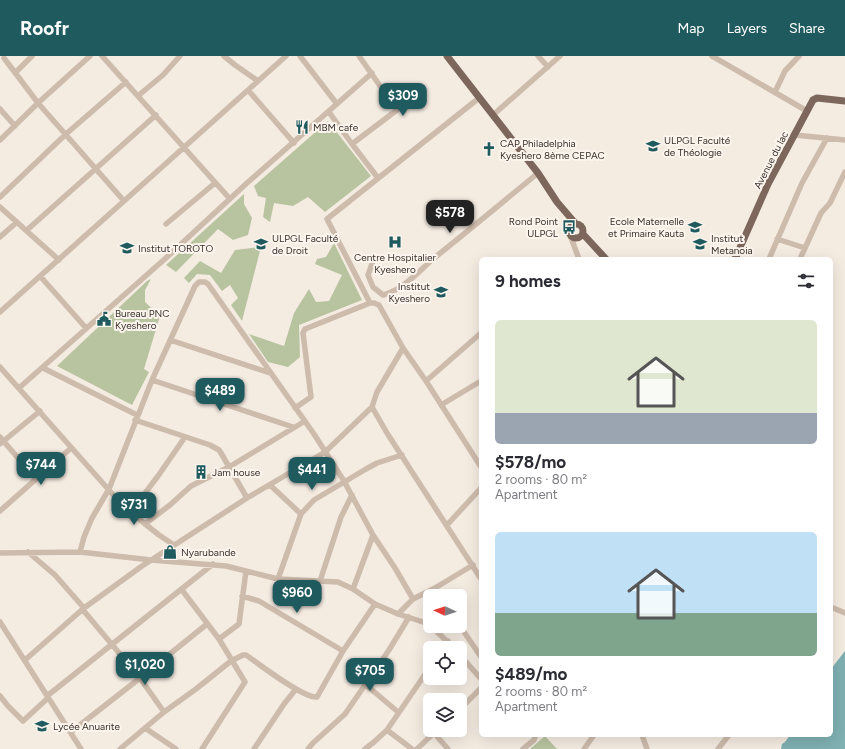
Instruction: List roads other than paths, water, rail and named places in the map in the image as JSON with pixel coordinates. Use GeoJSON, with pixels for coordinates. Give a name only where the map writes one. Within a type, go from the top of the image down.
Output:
{"type":"FeatureCollection","features":[{"type":"Feature","properties":{"kind":"main road"},"geometry":{"type":"LineString","coordinates":[[447,56],[538,173],[557,202],[575,223],[582,226],[584,230],[583,234],[604,257]]}},
{"type":"Feature","properties":{"kind":"main road","name":"Avenue du lac"},"geometry":{"type":"LineString","coordinates":[[735,257],[768,184],[814,100],[817,98],[845,101]]}},
{"type":"Feature","properties":{"kind":"main road"},"geometry":{"type":"LineString","coordinates":[[575,223],[569,229],[570,235],[576,238],[583,234]]}},
{"type":"Feature","properties":{"kind":"street"},"geometry":{"type":"LineString","coordinates":[[15,73],[32,56]]}},
{"type":"Feature","properties":{"kind":"street"},"geometry":{"type":"LineString","coordinates":[[0,140],[90,56]]}},
{"type":"Feature","properties":{"kind":"street"},"geometry":{"type":"LineString","coordinates":[[103,56],[230,199]]}},
{"type":"Feature","properties":{"kind":"street"},"geometry":{"type":"LineString","coordinates":[[138,95],[164,75],[180,56]]}},
{"type":"Feature","properties":{"kind":"street"},"geometry":{"type":"LineString","coordinates":[[224,56],[232,64],[258,81]]}},
{"type":"Feature","properties":{"kind":"street"},"geometry":{"type":"LineString","coordinates":[[0,312],[286,56]]}},
{"type":"Feature","properties":{"kind":"street"},"geometry":{"type":"LineString","coordinates":[[300,56],[337,104]]}},
{"type":"Feature","properties":{"kind":"street"},"geometry":{"type":"LineString","coordinates":[[538,56],[548,67]]}},
{"type":"Feature","properties":{"kind":"street"},"geometry":{"type":"LineString","coordinates":[[493,115],[560,56]]}},
{"type":"Feature","properties":{"kind":"street"},"geometry":{"type":"LineString","coordinates":[[712,56],[807,111]]}},
{"type":"Feature","properties":{"kind":"street"},"geometry":{"type":"LineString","coordinates":[[775,92],[785,71],[799,56]]}},
{"type":"Feature","properties":{"kind":"street"},"geometry":{"type":"LineString","coordinates":[[352,144],[396,111],[362,57]]}},
{"type":"Feature","properties":{"kind":"street"},"geometry":{"type":"LineString","coordinates":[[2,59],[124,202]]}},
{"type":"Feature","properties":{"kind":"street"},"geometry":{"type":"LineString","coordinates":[[19,388],[372,73]]}},
{"type":"Feature","properties":{"kind":"street"},"geometry":{"type":"LineString","coordinates":[[0,197],[66,134],[126,82]]}},
{"type":"Feature","properties":{"kind":"street"},"geometry":{"type":"LineString","coordinates":[[248,90],[294,143]]}},
{"type":"Feature","properties":{"kind":"street"},"geometry":{"type":"LineString","coordinates":[[370,303],[327,219],[479,98]]}},
{"type":"Feature","properties":{"kind":"street"},"geometry":{"type":"LineString","coordinates":[[0,109],[15,126]]}},
{"type":"Feature","properties":{"kind":"street"},"geometry":{"type":"LineString","coordinates":[[329,112],[378,178]]}},
{"type":"Feature","properties":{"kind":"street"},"geometry":{"type":"LineString","coordinates":[[27,230],[156,115]]}},
{"type":"Feature","properties":{"kind":"street"},"geometry":{"type":"LineString","coordinates":[[795,135],[845,140]]}},
{"type":"Feature","properties":{"kind":"street"},"geometry":{"type":"LineString","coordinates":[[770,257],[802,183],[827,138]]}},
{"type":"Feature","properties":{"kind":"street"},"geometry":{"type":"LineString","coordinates":[[801,257],[821,212],[830,203],[845,172]]}},
{"type":"Feature","properties":{"kind":"street"},"geometry":{"type":"LineString","coordinates":[[372,264],[368,276],[372,287],[383,295],[388,294],[402,286],[538,173]]}},
{"type":"Feature","properties":{"kind":"street"},"geometry":{"type":"LineString","coordinates":[[166,224],[215,183]]}},
{"type":"Feature","properties":{"kind":"street"},"geometry":{"type":"LineString","coordinates":[[0,207],[59,260]]}},
{"type":"Feature","properties":{"kind":"street"},"geometry":{"type":"LineString","coordinates":[[0,237],[17,222]]}},
{"type":"Feature","properties":{"kind":"street"},"geometry":{"type":"LineString","coordinates":[[570,235],[578,257]]}},
{"type":"Feature","properties":{"kind":"street"},"geometry":{"type":"LineString","coordinates":[[777,239],[805,248]]}},
{"type":"Feature","properties":{"kind":"street"},"geometry":{"type":"LineString","coordinates":[[40,276],[86,328]]}},
{"type":"Feature","properties":{"kind":"street"},"geometry":{"type":"LineString","coordinates":[[80,552],[84,537],[92,518],[109,489],[136,418],[170,340],[195,286],[199,282],[205,282],[208,284],[305,421],[352,495],[373,535],[413,599]]}},
{"type":"Feature","properties":{"kind":"street"},"geometry":{"type":"LineString","coordinates":[[295,408],[311,397],[303,333],[305,329],[370,303],[374,303],[380,305],[403,348],[479,464]]}},
{"type":"Feature","properties":{"kind":"street"},"geometry":{"type":"LineString","coordinates":[[426,381],[479,336]]}},
{"type":"Feature","properties":{"kind":"street"},"geometry":{"type":"LineString","coordinates":[[170,340],[271,373]]}},
{"type":"Feature","properties":{"kind":"street"},"geometry":{"type":"LineString","coordinates":[[25,660],[84,609],[151,560],[247,498],[325,452],[372,407],[377,392],[403,348]]}},
{"type":"Feature","properties":{"kind":"street"},"geometry":{"type":"LineString","coordinates":[[0,367],[130,513],[174,545]]}},
{"type":"Feature","properties":{"kind":"street"},"geometry":{"type":"LineString","coordinates":[[43,368],[136,418],[184,437],[210,445],[219,450],[247,498]]}},
{"type":"Feature","properties":{"kind":"street"},"geometry":{"type":"LineString","coordinates":[[152,380],[293,427]]}},
{"type":"Feature","properties":{"kind":"street"},"geometry":{"type":"LineString","coordinates":[[441,405],[479,382]]}},
{"type":"Feature","properties":{"kind":"street"},"geometry":{"type":"LineString","coordinates":[[372,407],[479,576]]}},
{"type":"Feature","properties":{"kind":"street"},"geometry":{"type":"LineString","coordinates":[[36,479],[1,441],[40,411]]}},
{"type":"Feature","properties":{"kind":"street"},"geometry":{"type":"LineString","coordinates":[[145,524],[170,505],[191,486],[229,467],[305,421]]}},
{"type":"Feature","properties":{"kind":"street"},"geometry":{"type":"LineString","coordinates":[[130,513],[158,476],[184,437]]}},
{"type":"Feature","properties":{"kind":"street"},"geometry":{"type":"LineString","coordinates":[[0,511],[71,448]]}},
{"type":"Feature","properties":{"kind":"street"},"geometry":{"type":"LineString","coordinates":[[278,579],[301,514],[314,500],[371,466],[402,455]]}},
{"type":"Feature","properties":{"kind":"street"},"geometry":{"type":"LineString","coordinates":[[270,485],[301,514]]}},
{"type":"Feature","properties":{"kind":"street"},"geometry":{"type":"LineString","coordinates":[[447,525],[479,490]]}},
{"type":"Feature","properties":{"kind":"street"},"geometry":{"type":"LineString","coordinates":[[320,581],[341,517],[352,495]]}},
{"type":"Feature","properties":{"kind":"street"},"geometry":{"type":"LineString","coordinates":[[353,589],[373,535]]}},
{"type":"Feature","properties":{"kind":"street"},"geometry":{"type":"LineString","coordinates":[[28,552],[55,575],[84,609],[140,678],[164,712]]}},
{"type":"Feature","properties":{"kind":"street"},"geometry":{"type":"LineString","coordinates":[[0,553],[80,552],[151,560],[213,564],[278,579],[338,582],[353,589],[375,604],[398,614],[423,622],[448,641]]}},
{"type":"Feature","properties":{"kind":"street"},"geometry":{"type":"LineString","coordinates":[[0,696],[22,721],[47,697],[213,564]]}},
{"type":"Feature","properties":{"kind":"street"},"geometry":{"type":"LineString","coordinates":[[398,614],[413,599],[435,588],[473,565]]}},
{"type":"Feature","properties":{"kind":"street"},"geometry":{"type":"LineString","coordinates":[[219,639],[239,624],[246,571]]}},
{"type":"Feature","properties":{"kind":"street"},"geometry":{"type":"LineString","coordinates":[[182,590],[219,639],[245,683],[202,749]]}},
{"type":"Feature","properties":{"kind":"street"},"geometry":{"type":"LineString","coordinates":[[242,596],[259,601],[343,651]]}},
{"type":"Feature","properties":{"kind":"street"},"geometry":{"type":"LineString","coordinates":[[120,749],[164,712],[196,690],[231,661],[245,655],[296,689],[317,697],[343,651],[375,604]]}},
{"type":"Feature","properties":{"kind":"street"},"geometry":{"type":"LineString","coordinates":[[833,608],[845,613]]}},
{"type":"Feature","properties":{"kind":"street"},"geometry":{"type":"LineString","coordinates":[[308,749],[341,719],[389,650],[409,617]]}},
{"type":"Feature","properties":{"kind":"street"},"geometry":{"type":"LineString","coordinates":[[0,622],[82,749]]}},
{"type":"Feature","properties":{"kind":"street"},"geometry":{"type":"LineString","coordinates":[[70,732],[207,624]]}},
{"type":"Feature","properties":{"kind":"street"},"geometry":{"type":"LineString","coordinates":[[465,633],[479,654]]}},
{"type":"Feature","properties":{"kind":"street"},"geometry":{"type":"LineString","coordinates":[[467,662],[479,674]]}},
{"type":"Feature","properties":{"kind":"street"},"geometry":{"type":"LineString","coordinates":[[365,749],[386,730],[423,677]]}},
{"type":"Feature","properties":{"kind":"street"},"geometry":{"type":"LineString","coordinates":[[365,684],[398,712]]}},
{"type":"Feature","properties":{"kind":"street"},"geometry":{"type":"LineString","coordinates":[[254,749],[284,704],[296,689]]}},
{"type":"Feature","properties":{"kind":"street"},"geometry":{"type":"LineString","coordinates":[[467,702],[479,690]]}},
{"type":"Feature","properties":{"kind":"street"},"geometry":{"type":"LineString","coordinates":[[145,728],[176,749]]}},
{"type":"Feature","properties":{"kind":"street"},"geometry":{"type":"LineString","coordinates":[[386,730],[412,749]]}},
{"type":"Feature","properties":{"kind":"street"},"geometry":{"type":"LineString","coordinates":[[417,749],[430,737]]}},
{"type":"Feature","properties":{"kind":"street"},"geometry":{"type":"LineString","coordinates":[[439,737],[448,749]]}},
{"type":"Feature","properties":{"kind":"street"},"geometry":{"type":"LineString","coordinates":[[523,749],[534,740],[535,737]]}},
{"type":"Feature","properties":{"kind":"street"},"geometry":{"type":"LineString","coordinates":[[584,749],[593,737]]}},
{"type":"Feature","properties":{"kind":"street"},"geometry":{"type":"LineString","coordinates":[[643,737],[647,749]]}},
{"type":"Feature","properties":{"kind":"street"},"geometry":{"type":"LineString","coordinates":[[718,749],[727,737]]}},
{"type":"Feature","properties":{"kind":"water"},"geometry":{"type":"Polygon","coordinates":[[[845,651],[845,749],[781,749],[782,744],[789,737],[833,737],[833,666],[845,651]]]}},
{"type":"Feature","properties":{"kind":"place","name":"MBM cafe"},"geometry":{"type":"Point","coordinates":[302,127]}},
{"type":"Feature","properties":{"kind":"place","name":"ULPGL Faculté de Théologie"},"geometry":{"type":"Point","coordinates":[653,146]}},
{"type":"Feature","properties":{"kind":"place","name":"CAP Philadelphia Kyeshero 8ème CEPAC"},"geometry":{"type":"Point","coordinates":[489,149]}},
{"type":"Feature","properties":{"kind":"place","name":"Rond Point ULPGL"},"geometry":{"type":"Point","coordinates":[569,227]}},
{"type":"Feature","properties":{"kind":"place","name":"Ecole Maternelle et Primaire Kauta"},"geometry":{"type":"Point","coordinates":[695,227]}},
{"type":"Feature","properties":{"kind":"place","name":"Centre Hospitalier Kyeshero"},"geometry":{"type":"Point","coordinates":[395,242]}},
{"type":"Feature","properties":{"kind":"place","name":"ULPGL Faculté de Droit"},"geometry":{"type":"Point","coordinates":[261,244]}},
{"type":"Feature","properties":{"kind":"place","name":"Institut Metanoia"},"geometry":{"type":"Point","coordinates":[700,244]}},
{"type":"Feature","properties":{"kind":"place","name":"Institut TOROTO"},"geometry":{"type":"Point","coordinates":[127,248]}},
{"type":"Feature","properties":{"kind":"place","name":"Institut Kyeshero"},"geometry":{"type":"Point","coordinates":[441,292]}},
{"type":"Feature","properties":{"kind":"place","name":"Bureau PNC Kyeshero"},"geometry":{"type":"Point","coordinates":[104,319]}},
{"type":"Feature","properties":{"kind":"place","name":"Jam house"},"geometry":{"type":"Point","coordinates":[201,472]}},
{"type":"Feature","properties":{"kind":"place","name":"Nyarubande"},"geometry":{"type":"Point","coordinates":[170,552]}},
{"type":"Feature","properties":{"kind":"place","name":"Lycée Anuarite"},"geometry":{"type":"Point","coordinates":[42,726]}}]}
